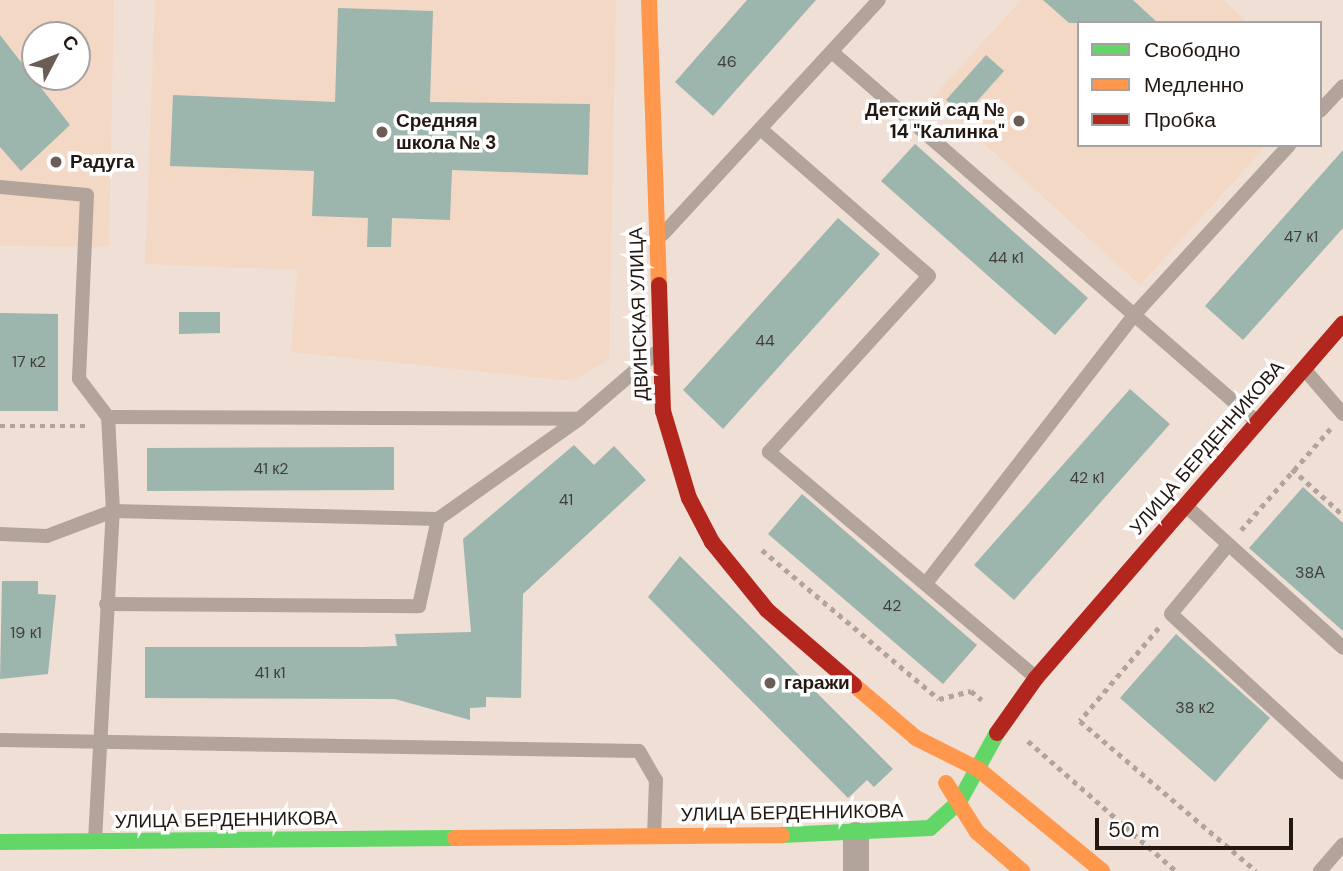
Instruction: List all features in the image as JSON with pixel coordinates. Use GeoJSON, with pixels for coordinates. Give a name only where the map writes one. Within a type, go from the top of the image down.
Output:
{"type":"FeatureCollection","features":[{"type":"Feature","properties":{"kind":"street","name":"ДВИНСКАЯ УЛИЦА"},"geometry":{"type":"LineString","coordinates":[[649,0],[663,411],[689,498],[712,542],[767,610],[916,738],[978,769],[1102,871]]}},
{"type":"Feature","properties":{"kind":"street","name":"УЛИЦА БЕРДЕННИКОВА"},"geometry":{"type":"LineString","coordinates":[[0,842],[856,835],[930,828],[959,802],[1004,719],[1036,678],[1343,323]]}},
{"type":"Feature","properties":{"kind":"street","name":"ДВИНСКАЯ УЛИЦА"},"geometry":{"type":"LineString","coordinates":[[916,738],[977,832],[1022,871]]}},
{"type":"Feature","properties":{"kind":"street"},"geometry":{"type":"LineString","coordinates":[[856,835],[856,871]]}},
{"type":"Feature","properties":{"kind":"lane"},"geometry":{"type":"LineString","coordinates":[[657,240],[763,131],[879,0]]}},
{"type":"Feature","properties":{"kind":"lane"},"geometry":{"type":"LineString","coordinates":[[832,52],[1257,422]]}},
{"type":"Feature","properties":{"kind":"lane"},"geometry":{"type":"LineString","coordinates":[[1322,109],[1343,86]]}},
{"type":"Feature","properties":{"kind":"lane"},"geometry":{"type":"LineString","coordinates":[[763,131],[929,276],[769,452],[927,582],[1036,678]]}},
{"type":"Feature","properties":{"kind":"lane"},"geometry":{"type":"LineString","coordinates":[[927,582],[1134,315],[1287,147]]}},
{"type":"Feature","properties":{"kind":"lane"},"geometry":{"type":"LineString","coordinates":[[0,187],[86,195],[79,379],[108,421],[113,511],[96,744],[95,842]]}},
{"type":"Feature","properties":{"kind":"lane"},"geometry":{"type":"LineString","coordinates":[[0,534],[47,536],[113,511],[438,519],[579,419],[661,348]]}},
{"type":"Feature","properties":{"kind":"lane"},"geometry":{"type":"LineString","coordinates":[[1304,369],[1339,420]]}},
{"type":"Feature","properties":{"kind":"lane"},"geometry":{"type":"LineString","coordinates":[[108,421],[579,419]]}},
{"type":"Feature","properties":{"kind":"lane"},"geometry":{"type":"LineString","coordinates":[[1184,504],[1343,648]]}},
{"type":"Feature","properties":{"kind":"lane"},"geometry":{"type":"LineString","coordinates":[[106,604],[419,606],[438,519]]}},
{"type":"Feature","properties":{"kind":"lane"},"geometry":{"type":"LineString","coordinates":[[1228,545],[1171,614],[1343,772]]}},
{"type":"Feature","properties":{"kind":"lane"},"geometry":{"type":"LineString","coordinates":[[0,740],[96,744],[639,751],[656,780],[654,836]]}},
{"type":"Feature","properties":{"kind":"lane"},"geometry":{"type":"LineString","coordinates":[[1320,871],[1343,845]]}},
{"type":"Feature","properties":{"kind":"path"},"geometry":{"type":"LineString","coordinates":[[1228,545],[1292,469],[1339,420]]}},
{"type":"Feature","properties":{"kind":"path"},"geometry":{"type":"LineString","coordinates":[[0,426],[108,421]]}},
{"type":"Feature","properties":{"kind":"path"},"geometry":{"type":"LineString","coordinates":[[1292,469],[1343,515]]}},
{"type":"Feature","properties":{"kind":"path"},"geometry":{"type":"LineString","coordinates":[[756,545],[939,699],[971,691],[1176,871]]}},
{"type":"Feature","properties":{"kind":"path"},"geometry":{"type":"LineString","coordinates":[[1171,614],[1080,721],[1256,871]]}},
{"type":"Feature","properties":{"kind":"shaded area","name":"Радуга"},"geometry":{"type":"Polygon","coordinates":[[[0,0],[114,0],[109,247],[0,246],[0,0]]]}},
{"type":"Feature","properties":{"kind":"shaded area","name":"Средняя школа № 3"},"geometry":{"type":"Polygon","coordinates":[[[155,0],[616,0],[609,360],[572,381],[291,352],[297,270],[145,264],[155,0]]]}},
{"type":"Feature","properties":{"kind":"shaded area","name":"Детский сад № 14 \"Калинка\""},"geometry":{"type":"Polygon","coordinates":[[[1021,0],[1224,0],[1246,21],[1077,21],[1077,147],[1265,147],[1140,285],[933,97],[1021,0]]]}},
{"type":"Feature","properties":{"kind":"building"},"geometry":{"type":"Polygon","coordinates":[[[747,0],[816,0],[713,116],[675,82],[747,0]]]}},
{"type":"Feature","properties":{"kind":"building"},"geometry":{"type":"Polygon","coordinates":[[[1043,0],[1133,0],[1156,21],[1077,21],[1069,23],[1043,0]]]}},
{"type":"Feature","properties":{"kind":"building"},"geometry":{"type":"Polygon","coordinates":[[[338,8],[433,11],[430,102],[590,104],[588,175],[452,170],[450,220],[392,218],[391,247],[367,247],[368,218],[312,216],[314,171],[170,166],[173,95],[335,102],[338,8]]]}},
{"type":"Feature","properties":{"kind":"building"},"geometry":{"type":"Polygon","coordinates":[[[0,35],[21,62],[21,91],[44,91],[70,125],[21,171],[0,147],[0,35]]]}},
{"type":"Feature","properties":{"kind":"building"},"geometry":{"type":"Polygon","coordinates":[[[986,55],[1004,71],[964,116],[946,100],[986,55]]]}},
{"type":"Feature","properties":{"kind":"building"},"geometry":{"type":"Polygon","coordinates":[[[915,144],[1088,298],[1055,335],[881,181],[915,144]]]}},
{"type":"Feature","properties":{"kind":"building"},"geometry":{"type":"Polygon","coordinates":[[[1343,150],[1343,228],[1243,340],[1205,306],[1343,150]]]}},
{"type":"Feature","properties":{"kind":"building"},"geometry":{"type":"Polygon","coordinates":[[[838,218],[880,254],[723,429],[683,390],[838,218]]]}},
{"type":"Feature","properties":{"kind":"building"},"geometry":{"type":"Polygon","coordinates":[[[179,312],[220,312],[220,333],[179,334],[179,312]]]}},
{"type":"Feature","properties":{"kind":"building"},"geometry":{"type":"Polygon","coordinates":[[[0,313],[58,314],[58,411],[0,411],[0,313]]]}},
{"type":"Feature","properties":{"kind":"building"},"geometry":{"type":"Polygon","coordinates":[[[1130,389],[1170,424],[1014,600],[974,565],[1130,389]]]}},
{"type":"Feature","properties":{"kind":"building"},"geometry":{"type":"Polygon","coordinates":[[[574,445],[594,465],[614,446],[646,480],[523,594],[521,698],[486,697],[486,707],[470,708],[470,720],[395,699],[145,698],[145,647],[397,646],[395,634],[471,632],[463,539],[574,445]]]}},
{"type":"Feature","properties":{"kind":"building"},"geometry":{"type":"Polygon","coordinates":[[[394,447],[394,490],[147,491],[147,448],[394,447]]]}},
{"type":"Feature","properties":{"kind":"building"},"geometry":{"type":"Polygon","coordinates":[[[1303,487],[1343,523],[1343,631],[1249,548],[1303,487]]]}},
{"type":"Feature","properties":{"kind":"building"},"geometry":{"type":"Polygon","coordinates":[[[802,494],[977,645],[943,684],[768,534],[802,494]]]}},
{"type":"Feature","properties":{"kind":"building","name":"гаражи"},"geometry":{"type":"Polygon","coordinates":[[[680,556],[893,769],[874,787],[867,780],[848,798],[648,597],[680,556]]]}},
{"type":"Feature","properties":{"kind":"building"},"geometry":{"type":"Polygon","coordinates":[[[2,581],[38,581],[38,594],[56,595],[48,674],[0,679],[2,581]]]}},
{"type":"Feature","properties":{"kind":"building"},"geometry":{"type":"Polygon","coordinates":[[[1176,634],[1270,718],[1215,782],[1120,698],[1176,634]]]}},
{"type":"Feature","properties":{"kind":"traffic: fast"},"geometry":{"type":"LineString","coordinates":[[782,835],[930,828],[959,802],[997,733]]}},
{"type":"Feature","properties":{"kind":"traffic: fast"},"geometry":{"type":"LineString","coordinates":[[0,842],[455,838]]}},
{"type":"Feature","properties":{"kind":"traffic: slow"},"geometry":{"type":"LineString","coordinates":[[649,0],[659,285]]}},
{"type":"Feature","properties":{"kind":"traffic: slow"},"geometry":{"type":"LineString","coordinates":[[854,685],[916,738],[978,769],[1102,871]]}},
{"type":"Feature","properties":{"kind":"traffic: slow"},"geometry":{"type":"LineString","coordinates":[[946,783],[977,832],[1022,871]]}},
{"type":"Feature","properties":{"kind":"traffic: slow"},"geometry":{"type":"LineString","coordinates":[[455,838],[782,835]]}},
{"type":"Feature","properties":{"kind":"traffic: jam"},"geometry":{"type":"LineString","coordinates":[[659,285],[663,411],[689,498],[712,542],[767,610],[854,685]]}},
{"type":"Feature","properties":{"kind":"traffic: jam"},"geometry":{"type":"LineString","coordinates":[[997,733],[1036,678],[1343,323]]}},
{"type":"Feature","properties":{"kind":"place","name":"Детский сад № 14 \"Калинка\""},"geometry":{"type":"Point","coordinates":[1019,121]}},
{"type":"Feature","properties":{"kind":"place","name":"Средняя школа № 3"},"geometry":{"type":"Point","coordinates":[382,132]}},
{"type":"Feature","properties":{"kind":"place","name":"Радуга"},"geometry":{"type":"Point","coordinates":[56,162]}},
{"type":"Feature","properties":{"kind":"place","name":"гаражи"},"geometry":{"type":"Point","coordinates":[770,683]}}]}
